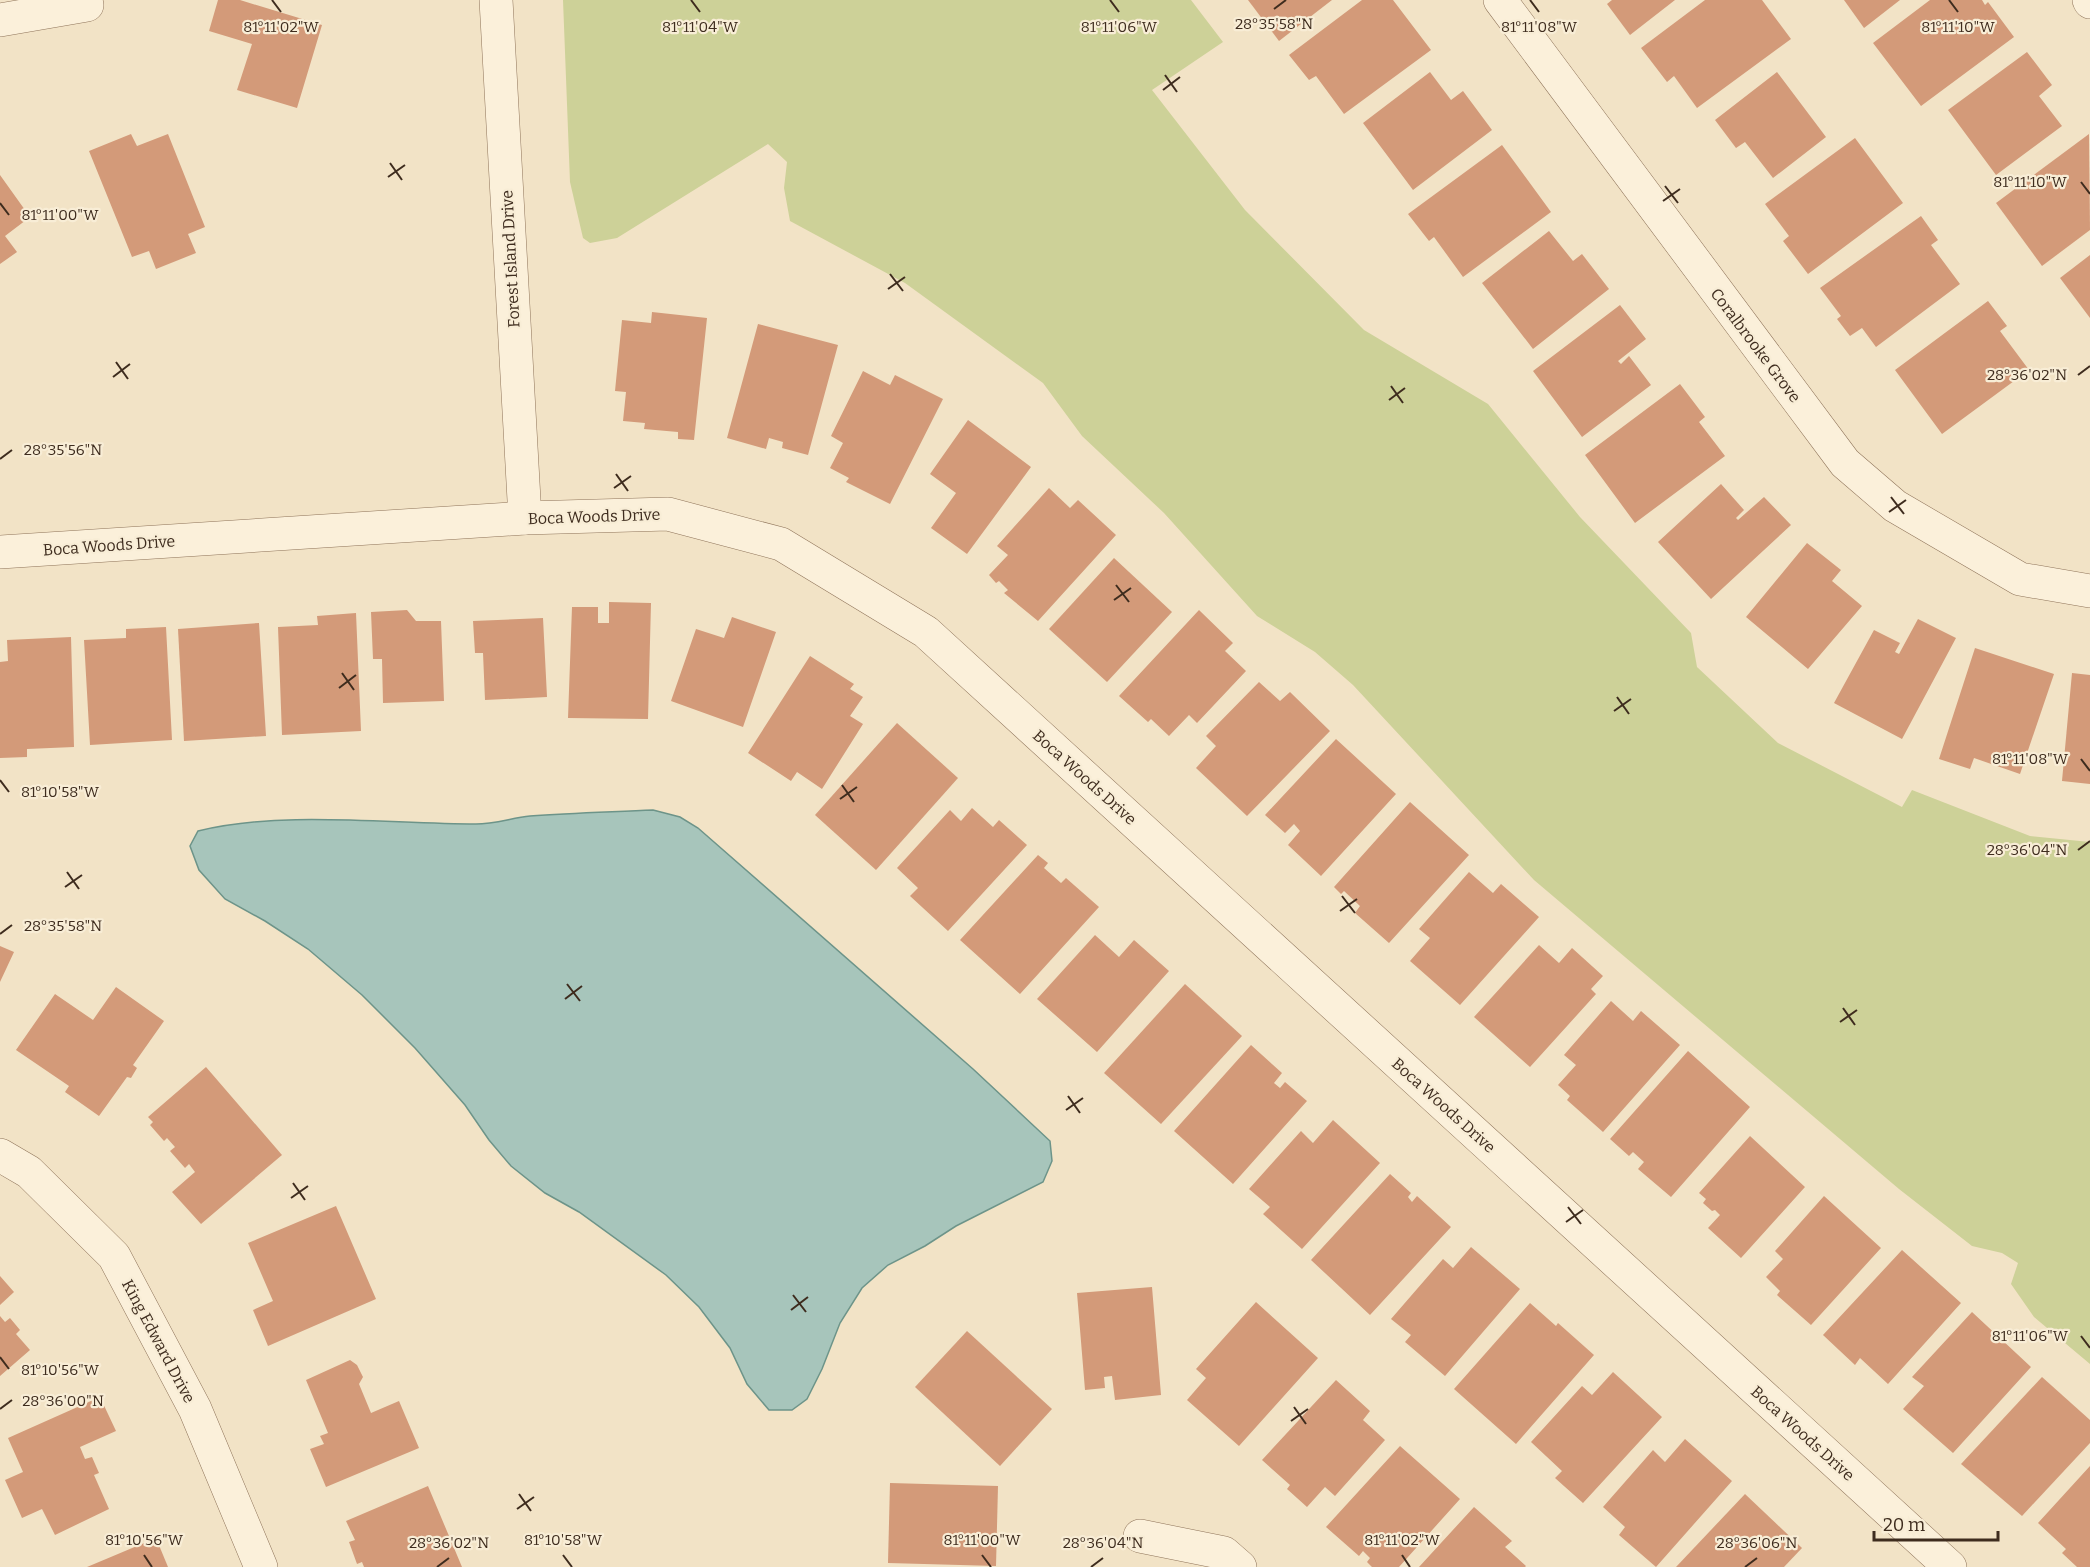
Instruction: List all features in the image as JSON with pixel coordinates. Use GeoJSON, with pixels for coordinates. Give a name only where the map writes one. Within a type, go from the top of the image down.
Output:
{"type":"FeatureCollection","features":[{"type":"Feature","properties":{"kind":"street","name":"Forest Island Drive"},"geometry":{"type":"LineString","coordinates":[[496,0],[525,518]]}},
{"type":"Feature","properties":{"kind":"street","name":"Coralbrooke Grove"},"geometry":{"type":"LineString","coordinates":[[1500,0],[1845,463],[1894,506],[2020,579],[2090,591]]}},
{"type":"Feature","properties":{"kind":"street"},"geometry":{"type":"LineString","coordinates":[[0,20],[87,5]]}},
{"type":"Feature","properties":{"kind":"street","name":"Boca Woods Drive"},"geometry":{"type":"LineString","coordinates":[[0,552],[525,518],[668,514],[781,544],[926,632],[1950,1567]]}},
{"type":"Feature","properties":{"kind":"street","name":"King Edward Drive"},"geometry":{"type":"LineString","coordinates":[[0,1155],[29,1172],[114,1256],[195,1409],[261,1567]]}},
{"type":"Feature","properties":{"kind":"street"},"geometry":{"type":"LineString","coordinates":[[1140,1536],[1224,1553],[1240,1567]]}},
{"type":"Feature","properties":{"kind":"green space"},"geometry":{"type":"Polygon","coordinates":[[[563,0],[1191,0],[1223,42],[1152,90],[1245,210],[1364,330],[1488,404],[1580,517],[1691,633],[1697,667],[1778,743],[1902,807],[1912,790],[2030,836],[2090,842],[2090,1364],[2034,1317],[2011,1284],[2018,1263],[2002,1253],[1972,1246],[1899,1189],[1534,880],[1353,685],[1315,652],[1257,616],[1164,513],[1082,436],[1043,383],[905,283],[790,221],[784,188],[787,162],[768,144],[617,238],[590,243],[583,238],[570,182],[563,0]]]}},
{"type":"Feature","properties":{"kind":"water"},"geometry":{"type":"Polygon","coordinates":[[[653,810],[680,817],[698,828],[973,1069],[1050,1141],[1052,1161],[1043,1182],[956,1226],[925,1246],[888,1265],[862,1288],[840,1323],[822,1369],[807,1399],[792,1410],[769,1410],[747,1384],[730,1348],[699,1307],[666,1275],[579,1212],[545,1193],[511,1166],[489,1140],[465,1105],[415,1048],[362,995],[308,949],[225,899],[199,870],[190,846],[198,831],[265,821],[336,820],[476,824],[530,816],[653,810]]]}},
{"type":"Feature","properties":{"kind":"building"},"geometry":{"type":"Polygon","coordinates":[[[218,0],[240,0],[322,25],[297,108],[237,90],[252,44],[209,31],[218,0]]]}},
{"type":"Feature","properties":{"kind":"building"},"geometry":{"type":"Polygon","coordinates":[[[1248,0],[1332,0],[1279,41],[1248,0]]]}},
{"type":"Feature","properties":{"kind":"building"},"geometry":{"type":"Polygon","coordinates":[[[1362,0],[1393,0],[1431,50],[1344,114],[1316,76],[1309,80],[1289,55],[1362,0]]]}},
{"type":"Feature","properties":{"kind":"building"},"geometry":{"type":"Polygon","coordinates":[[[1612,0],[1675,0],[1630,35],[1607,4],[1612,0]]]}},
{"type":"Feature","properties":{"kind":"building"},"geometry":{"type":"Polygon","coordinates":[[[1705,0],[1762,0],[1791,39],[1697,108],[1674,76],[1667,82],[1641,48],[1705,0]]]}},
{"type":"Feature","properties":{"kind":"building"},"geometry":{"type":"Polygon","coordinates":[[[1844,0],[1900,0],[1864,28],[1844,0]]]}},
{"type":"Feature","properties":{"kind":"building"},"geometry":{"type":"Polygon","coordinates":[[[1930,0],[1982,0],[1985,5],[1988,2],[2014,37],[1921,106],[1873,43],[1930,0]]]}},
{"type":"Feature","properties":{"kind":"building"},"geometry":{"type":"Polygon","coordinates":[[[2027,52],[2052,85],[2039,96],[2062,126],[1996,175],[1948,110],[2027,52]]]}},
{"type":"Feature","properties":{"kind":"building"},"geometry":{"type":"Polygon","coordinates":[[[1430,72],[1451,100],[1463,91],[1492,130],[1413,190],[1363,123],[1430,72]]]}},
{"type":"Feature","properties":{"kind":"building"},"geometry":{"type":"Polygon","coordinates":[[[1777,72],[1826,137],[1773,178],[1745,142],[1736,148],[1715,120],[1777,72]]]}},
{"type":"Feature","properties":{"kind":"building"},"geometry":{"type":"Polygon","coordinates":[[[131,134],[137,146],[168,134],[205,227],[188,234],[196,253],[156,269],[149,251],[132,257],[89,151],[131,134]]]}},
{"type":"Feature","properties":{"kind":"building"},"geometry":{"type":"Polygon","coordinates":[[[2089,134],[2090,230],[2042,266],[1996,203],[2089,134]]]}},
{"type":"Feature","properties":{"kind":"building"},"geometry":{"type":"Polygon","coordinates":[[[1855,138],[1903,203],[1808,274],[1783,241],[1789,236],[1765,204],[1855,138]]]}},
{"type":"Feature","properties":{"kind":"building"},"geometry":{"type":"Polygon","coordinates":[[[1502,145],[1551,212],[1463,277],[1434,237],[1429,241],[1408,214],[1502,145]]]}},
{"type":"Feature","properties":{"kind":"building"},"geometry":{"type":"Polygon","coordinates":[[[0,175],[30,217],[5,236],[17,252],[0,264],[0,175]]]}},
{"type":"Feature","properties":{"kind":"building"},"geometry":{"type":"Polygon","coordinates":[[[1921,216],[1938,240],[1931,245],[1960,284],[1876,347],[1862,328],[1850,336],[1837,319],[1841,316],[1820,288],[1921,216]]]}},
{"type":"Feature","properties":{"kind":"building"},"geometry":{"type":"Polygon","coordinates":[[[1549,231],[1573,261],[1582,254],[1609,289],[1533,349],[1482,283],[1549,231]]]}},
{"type":"Feature","properties":{"kind":"building"},"geometry":{"type":"Polygon","coordinates":[[[2090,255],[2090,318],[2060,278],[2090,255]]]}},
{"type":"Feature","properties":{"kind":"building"},"geometry":{"type":"Polygon","coordinates":[[[1988,301],[2007,326],[2000,331],[2029,370],[1942,434],[1895,370],[1988,301]]]}},
{"type":"Feature","properties":{"kind":"building"},"geometry":{"type":"Polygon","coordinates":[[[1620,305],[1646,339],[1618,361],[1621,364],[1629,356],[1651,385],[1582,437],[1533,371],[1620,305]]]}},
{"type":"Feature","properties":{"kind":"building"},"geometry":{"type":"Polygon","coordinates":[[[652,312],[707,318],[694,440],[678,439],[678,432],[644,429],[645,423],[623,421],[626,392],[615,391],[622,320],[651,323],[652,312]]]}},
{"type":"Feature","properties":{"kind":"building"},"geometry":{"type":"Polygon","coordinates":[[[758,324],[838,345],[808,455],[782,448],[783,442],[769,438],[766,449],[727,438],[758,324]]]}},
{"type":"Feature","properties":{"kind":"building"},"geometry":{"type":"Polygon","coordinates":[[[863,371],[890,385],[895,375],[943,399],[890,504],[846,482],[849,478],[830,468],[843,443],[831,436],[863,371]]]}},
{"type":"Feature","properties":{"kind":"building"},"geometry":{"type":"Polygon","coordinates":[[[1680,384],[1705,417],[1699,422],[1725,456],[1635,523],[1585,455],[1680,384]]]}},
{"type":"Feature","properties":{"kind":"building"},"geometry":{"type":"Polygon","coordinates":[[[968,420],[1031,467],[967,554],[931,528],[956,493],[930,474],[968,420]]]}},
{"type":"Feature","properties":{"kind":"building"},"geometry":{"type":"Polygon","coordinates":[[[1721,484],[1744,510],[1736,518],[1738,520],[1764,497],[1791,525],[1711,599],[1658,542],[1721,484]]]}},
{"type":"Feature","properties":{"kind":"building"},"geometry":{"type":"Polygon","coordinates":[[[1049,488],[1070,508],[1078,500],[1116,535],[1038,621],[1004,593],[1008,590],[999,581],[996,583],[989,575],[1008,555],[997,546],[1049,488]]]}},
{"type":"Feature","properties":{"kind":"building"},"geometry":{"type":"Polygon","coordinates":[[[1807,543],[1841,570],[1832,581],[1862,606],[1808,669],[1746,617],[1807,543]]]}},
{"type":"Feature","properties":{"kind":"building"},"geometry":{"type":"Polygon","coordinates":[[[1114,558],[1172,612],[1107,682],[1049,629],[1114,558]]]}},
{"type":"Feature","properties":{"kind":"building"},"geometry":{"type":"Polygon","coordinates":[[[609,602],[651,603],[648,719],[568,718],[572,607],[598,607],[598,623],[609,623],[609,602]]]}},
{"type":"Feature","properties":{"kind":"building"},"geometry":{"type":"Polygon","coordinates":[[[407,610],[416,621],[441,621],[444,701],[383,703],[382,659],[373,659],[371,612],[407,610]]]}},
{"type":"Feature","properties":{"kind":"building"},"geometry":{"type":"Polygon","coordinates":[[[1199,610],[1233,643],[1225,651],[1246,671],[1197,723],[1189,715],[1169,736],[1151,719],[1148,722],[1119,696],[1199,610]]]}},
{"type":"Feature","properties":{"kind":"building"},"geometry":{"type":"Polygon","coordinates":[[[356,613],[361,731],[282,735],[278,627],[318,625],[317,616],[356,613]]]}},
{"type":"Feature","properties":{"kind":"building"},"geometry":{"type":"Polygon","coordinates":[[[732,617],[776,632],[743,727],[671,701],[696,629],[724,638],[732,617]]]}},
{"type":"Feature","properties":{"kind":"building"},"geometry":{"type":"Polygon","coordinates":[[[543,618],[547,697],[485,700],[483,653],[475,653],[473,621],[543,618]]]}},
{"type":"Feature","properties":{"kind":"building"},"geometry":{"type":"Polygon","coordinates":[[[1918,619],[1956,638],[1902,739],[1834,703],[1874,630],[1900,643],[1895,652],[1899,654],[1918,619]]]}},
{"type":"Feature","properties":{"kind":"building"},"geometry":{"type":"Polygon","coordinates":[[[259,623],[266,736],[184,741],[178,629],[259,623]]]}},
{"type":"Feature","properties":{"kind":"building"},"geometry":{"type":"Polygon","coordinates":[[[166,627],[172,740],[90,745],[84,640],[126,638],[126,629],[166,627]]]}},
{"type":"Feature","properties":{"kind":"building"},"geometry":{"type":"Polygon","coordinates":[[[71,637],[74,747],[27,749],[27,757],[0,758],[0,662],[8,661],[7,640],[71,637]]]}},
{"type":"Feature","properties":{"kind":"building"},"geometry":{"type":"Polygon","coordinates":[[[1975,648],[2054,674],[2020,774],[1974,758],[1970,769],[1939,759],[1975,648]]]}},
{"type":"Feature","properties":{"kind":"building"},"geometry":{"type":"Polygon","coordinates":[[[810,656],[854,684],[850,689],[863,697],[850,716],[863,724],[822,789],[797,772],[791,781],[748,753],[810,656]]]}},
{"type":"Feature","properties":{"kind":"building"},"geometry":{"type":"Polygon","coordinates":[[[2072,673],[2090,675],[2090,784],[2062,781],[2072,673]]]}},
{"type":"Feature","properties":{"kind":"building"},"geometry":{"type":"Polygon","coordinates":[[[1259,682],[1280,701],[1290,692],[1330,731],[1247,816],[1196,768],[1216,746],[1206,736],[1259,682]]]}},
{"type":"Feature","properties":{"kind":"building"},"geometry":{"type":"Polygon","coordinates":[[[897,723],[958,778],[876,870],[815,815],[897,723]]]}},
{"type":"Feature","properties":{"kind":"building"},"geometry":{"type":"Polygon","coordinates":[[[1336,739],[1396,794],[1321,876],[1288,845],[1300,831],[1294,824],[1285,833],[1265,815],[1336,739]]]}},
{"type":"Feature","properties":{"kind":"building"},"geometry":{"type":"Polygon","coordinates":[[[1410,802],[1469,855],[1389,943],[1355,913],[1360,906],[1344,891],[1341,894],[1334,887],[1410,802]]]}},
{"type":"Feature","properties":{"kind":"building"},"geometry":{"type":"Polygon","coordinates":[[[972,808],[993,827],[999,820],[1027,845],[948,931],[910,896],[918,888],[897,868],[950,810],[961,821],[972,808]]]}},
{"type":"Feature","properties":{"kind":"building"},"geometry":{"type":"Polygon","coordinates":[[[1038,855],[1048,863],[1044,868],[1061,883],[1066,878],[1099,907],[1020,994],[960,940],[1038,855]]]}},
{"type":"Feature","properties":{"kind":"building"},"geometry":{"type":"Polygon","coordinates":[[[1469,872],[1493,893],[1501,884],[1539,917],[1460,1005],[1410,961],[1430,938],[1419,929],[1469,872]]]}},
{"type":"Feature","properties":{"kind":"building"},"geometry":{"type":"Polygon","coordinates":[[[1095,935],[1119,957],[1134,940],[1169,971],[1097,1052],[1037,999],[1095,935]]]}},
{"type":"Feature","properties":{"kind":"building"},"geometry":{"type":"Polygon","coordinates":[[[1539,945],[1559,963],[1572,948],[1603,976],[1591,989],[1596,994],[1530,1067],[1474,1017],[1539,945]]]}},
{"type":"Feature","properties":{"kind":"building"},"geometry":{"type":"Polygon","coordinates":[[[0,946],[14,952],[0,982],[0,946]]]}},
{"type":"Feature","properties":{"kind":"building"},"geometry":{"type":"Polygon","coordinates":[[[1185,984],[1242,1036],[1161,1124],[1104,1073],[1185,984]]]}},
{"type":"Feature","properties":{"kind":"building"},"geometry":{"type":"Polygon","coordinates":[[[116,987],[164,1021],[133,1065],[137,1068],[131,1078],[127,1077],[99,1116],[65,1092],[69,1086],[16,1050],[55,994],[93,1020],[116,987]]]}},
{"type":"Feature","properties":{"kind":"building"},"geometry":{"type":"Polygon","coordinates":[[[1611,1001],[1633,1021],[1641,1011],[1680,1045],[1603,1132],[1567,1100],[1570,1096],[1558,1085],[1576,1065],[1564,1055],[1611,1001]]]}},
{"type":"Feature","properties":{"kind":"building"},"geometry":{"type":"Polygon","coordinates":[[[1251,1045],[1282,1073],[1274,1083],[1280,1088],[1285,1082],[1307,1101],[1233,1184],[1174,1131],[1251,1045]]]}},
{"type":"Feature","properties":{"kind":"building"},"geometry":{"type":"Polygon","coordinates":[[[1688,1051],[1750,1107],[1671,1197],[1638,1169],[1644,1162],[1633,1152],[1629,1156],[1610,1139],[1688,1051]]]}},
{"type":"Feature","properties":{"kind":"building"},"geometry":{"type":"Polygon","coordinates":[[[206,1067],[282,1155],[201,1224],[172,1192],[195,1172],[189,1164],[185,1168],[170,1151],[175,1147],[167,1138],[164,1141],[150,1125],[153,1122],[148,1117],[206,1067]]]}},
{"type":"Feature","properties":{"kind":"building"},"geometry":{"type":"Polygon","coordinates":[[[1333,1120],[1380,1163],[1302,1249],[1263,1214],[1270,1207],[1249,1189],[1301,1131],[1313,1143],[1333,1120]]]}},
{"type":"Feature","properties":{"kind":"building"},"geometry":{"type":"Polygon","coordinates":[[[1750,1136],[1805,1187],[1741,1258],[1708,1228],[1720,1215],[1703,1203],[1706,1199],[1699,1193],[1750,1136]]]}},
{"type":"Feature","properties":{"kind":"building"},"geometry":{"type":"Polygon","coordinates":[[[1390,1174],[1411,1193],[1408,1197],[1412,1202],[1417,1196],[1451,1227],[1370,1315],[1311,1260],[1390,1174]]]}},
{"type":"Feature","properties":{"kind":"building"},"geometry":{"type":"Polygon","coordinates":[[[1824,1196],[1881,1248],[1811,1325],[1777,1295],[1780,1291],[1766,1277],[1783,1259],[1775,1251],[1824,1196]]]}},
{"type":"Feature","properties":{"kind":"building"},"geometry":{"type":"Polygon","coordinates":[[[336,1206],[376,1299],[268,1346],[253,1310],[273,1301],[248,1243],[336,1206]]]}},
{"type":"Feature","properties":{"kind":"building"},"geometry":{"type":"Polygon","coordinates":[[[1471,1247],[1520,1289],[1445,1376],[1405,1342],[1411,1335],[1391,1319],[1443,1259],[1453,1268],[1471,1247]]]}},
{"type":"Feature","properties":{"kind":"building"},"geometry":{"type":"Polygon","coordinates":[[[1902,1250],[1961,1303],[1888,1384],[1860,1358],[1855,1365],[1823,1335],[1902,1250]]]}},
{"type":"Feature","properties":{"kind":"building"},"geometry":{"type":"Polygon","coordinates":[[[0,1276],[14,1292],[0,1305],[0,1276]]]}},
{"type":"Feature","properties":{"kind":"building"},"geometry":{"type":"Polygon","coordinates":[[[1152,1287],[1161,1395],[1115,1400],[1112,1376],[1104,1377],[1105,1388],[1085,1390],[1077,1293],[1152,1287]]]}},
{"type":"Feature","properties":{"kind":"building"},"geometry":{"type":"Polygon","coordinates":[[[1256,1302],[1318,1358],[1239,1446],[1187,1400],[1206,1378],[1196,1369],[1256,1302]]]}},
{"type":"Feature","properties":{"kind":"building"},"geometry":{"type":"Polygon","coordinates":[[[1530,1303],[1556,1326],[1558,1323],[1594,1355],[1516,1444],[1454,1389],[1530,1303]]]}},
{"type":"Feature","properties":{"kind":"building"},"geometry":{"type":"Polygon","coordinates":[[[1972,1312],[2031,1367],[1953,1453],[1903,1409],[1924,1386],[1912,1377],[1972,1312]]]}},
{"type":"Feature","properties":{"kind":"building"},"geometry":{"type":"Polygon","coordinates":[[[0,1316],[5,1322],[10,1318],[20,1330],[16,1334],[30,1350],[0,1376],[0,1316]]]}},
{"type":"Feature","properties":{"kind":"building"},"geometry":{"type":"Polygon","coordinates":[[[967,1331],[1052,1409],[1000,1466],[915,1387],[967,1331]]]}},
{"type":"Feature","properties":{"kind":"building"},"geometry":{"type":"Polygon","coordinates":[[[350,1360],[357,1365],[363,1377],[359,1384],[371,1413],[399,1401],[419,1448],[326,1487],[310,1449],[324,1444],[320,1436],[328,1433],[306,1380],[350,1360]]]}},
{"type":"Feature","properties":{"kind":"building"},"geometry":{"type":"Polygon","coordinates":[[[1613,1372],[1662,1417],[1583,1503],[1555,1478],[1562,1471],[1531,1442],[1582,1386],[1592,1395],[1613,1372]]]}},
{"type":"Feature","properties":{"kind":"building"},"geometry":{"type":"Polygon","coordinates":[[[2042,1377],[2090,1420],[2090,1443],[2022,1516],[1961,1464],[2042,1377]]]}},
{"type":"Feature","properties":{"kind":"building"},"geometry":{"type":"Polygon","coordinates":[[[1336,1380],[1370,1411],[1363,1420],[1385,1440],[1335,1496],[1325,1487],[1307,1507],[1287,1489],[1290,1485],[1262,1460],[1336,1380]]]}},
{"type":"Feature","properties":{"kind":"building"},"geometry":{"type":"Polygon","coordinates":[[[100,1397],[116,1431],[80,1447],[85,1459],[92,1457],[99,1473],[94,1475],[109,1509],[55,1535],[42,1509],[22,1518],[5,1480],[23,1472],[8,1438],[100,1397]]]}},
{"type":"Feature","properties":{"kind":"building"},"geometry":{"type":"Polygon","coordinates":[[[1685,1439],[1732,1481],[1656,1567],[1619,1535],[1625,1527],[1603,1507],[1653,1450],[1665,1462],[1685,1439]]]}},
{"type":"Feature","properties":{"kind":"building"},"geometry":{"type":"Polygon","coordinates":[[[1400,1446],[1460,1499],[1399,1567],[1372,1567],[1367,1562],[1370,1558],[1363,1551],[1359,1556],[1326,1527],[1400,1446]]]}},
{"type":"Feature","properties":{"kind":"building"},"geometry":{"type":"Polygon","coordinates":[[[2090,1466],[2090,1567],[2077,1567],[2062,1553],[2066,1549],[2038,1523],[2090,1466]]]}},
{"type":"Feature","properties":{"kind":"building"},"geometry":{"type":"Polygon","coordinates":[[[890,1483],[998,1486],[996,1566],[888,1563],[890,1483]]]}},
{"type":"Feature","properties":{"kind":"building"},"geometry":{"type":"Polygon","coordinates":[[[428,1486],[462,1567],[364,1567],[362,1562],[357,1564],[349,1542],[355,1540],[346,1521],[428,1486]]]}},
{"type":"Feature","properties":{"kind":"building"},"geometry":{"type":"Polygon","coordinates":[[[1745,1494],[1802,1548],[1784,1567],[1676,1567],[1745,1494]]]}},
{"type":"Feature","properties":{"kind":"building"},"geometry":{"type":"Polygon","coordinates":[[[1474,1507],[1512,1541],[1505,1547],[1526,1566],[1419,1567],[1474,1507]]]}},
{"type":"Feature","properties":{"kind":"building"},"geometry":{"type":"Polygon","coordinates":[[[156,1538],[168,1567],[87,1567],[156,1538]]]}}]}
